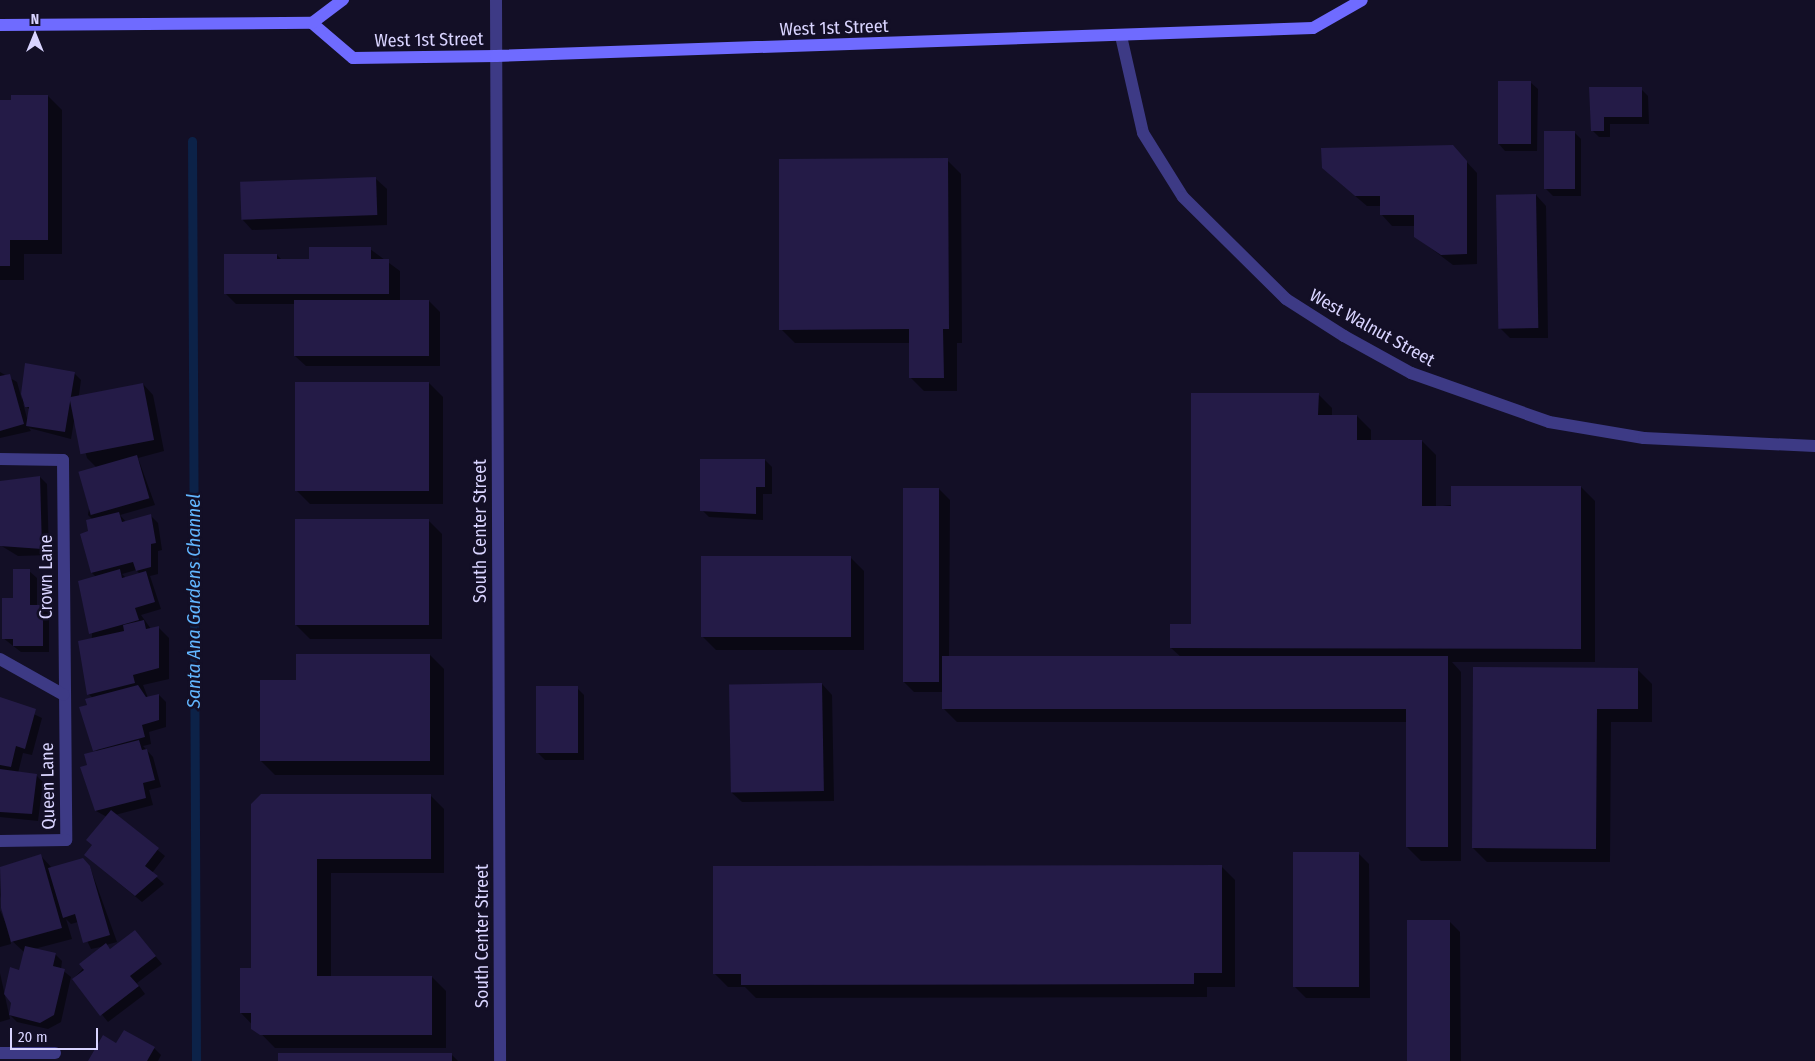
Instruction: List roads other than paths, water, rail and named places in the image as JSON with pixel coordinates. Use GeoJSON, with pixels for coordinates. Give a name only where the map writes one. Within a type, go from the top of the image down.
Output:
{"type":"FeatureCollection","features":[{"type":"Feature","properties":{"kind":"main road"},"geometry":{"type":"LineString","coordinates":[[0,25],[312,23],[343,0]]}},
{"type":"Feature","properties":{"kind":"main road","name":"West 1st Street"},"geometry":{"type":"LineString","coordinates":[[312,23],[353,58],[496,56],[1313,28],[1362,0]]}},
{"type":"Feature","properties":{"kind":"street","name":"South Center Street"},"geometry":{"type":"LineString","coordinates":[[496,0],[500,1061]]}},
{"type":"Feature","properties":{"kind":"street","name":"West Walnut Street"},"geometry":{"type":"LineString","coordinates":[[1121,36],[1143,133],[1183,197],[1286,299],[1344,336],[1411,372],[1549,422],[1644,438],[1815,446]]}},
{"type":"Feature","properties":{"kind":"street","name":"Crown Lane"},"geometry":{"type":"LineString","coordinates":[[0,460],[63,460],[64,695]]}},
{"type":"Feature","properties":{"kind":"street"},"geometry":{"type":"LineString","coordinates":[[0,659],[64,695]]}},
{"type":"Feature","properties":{"kind":"street","name":"Queen Lane"},"geometry":{"type":"LineString","coordinates":[[0,841],[66,840],[64,695]]}},
{"type":"Feature","properties":{"kind":"street"},"geometry":{"type":"LineString","coordinates":[[0,1053],[54,1053]]}},
{"type":"Feature","properties":{"kind":"waterway","name":"Santa Ana Gardens Channel"},"geometry":{"type":"LineString","coordinates":[[192,141],[196,1061]]}}]}
